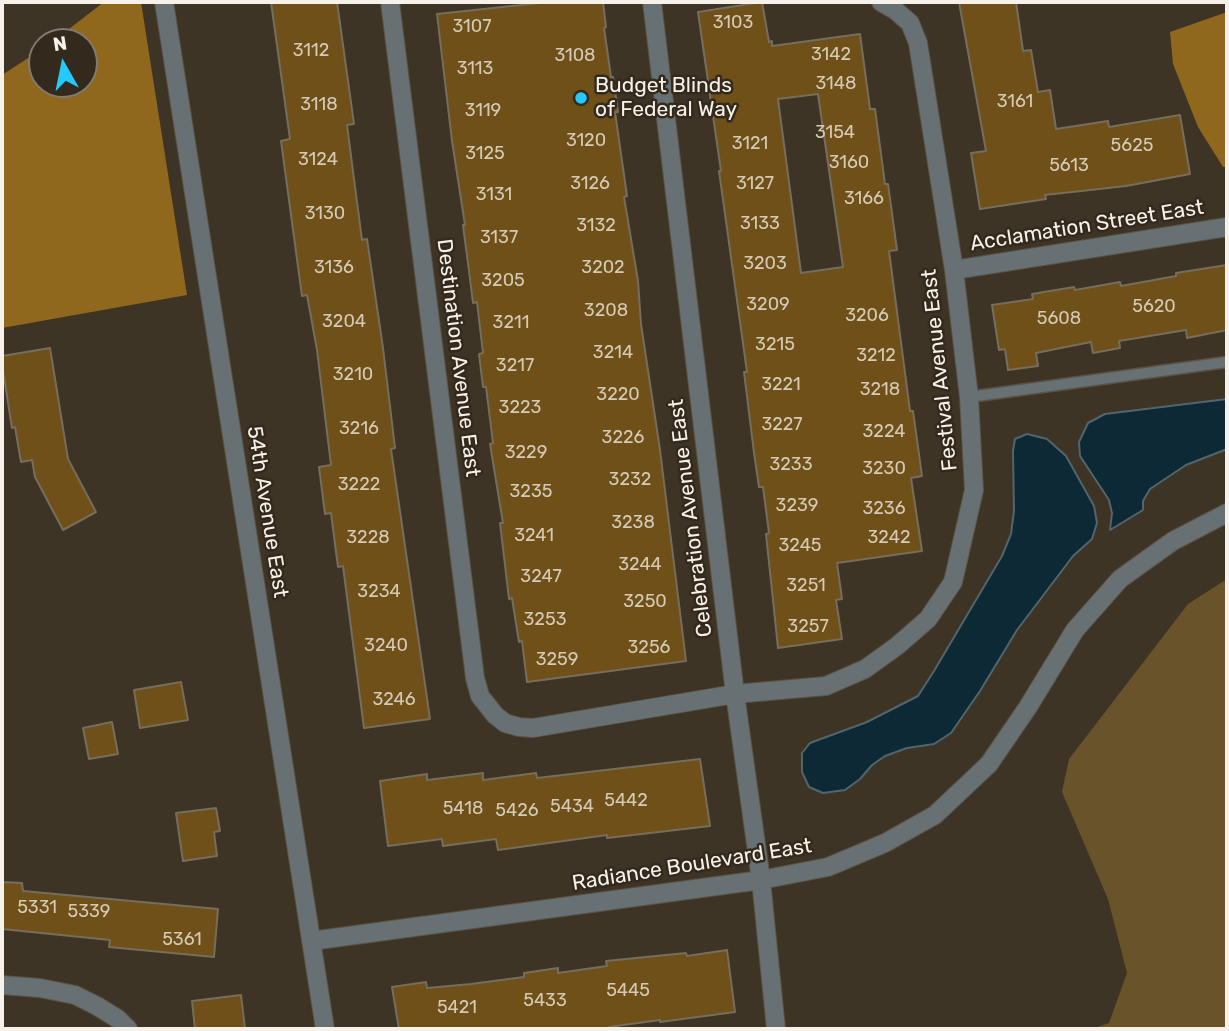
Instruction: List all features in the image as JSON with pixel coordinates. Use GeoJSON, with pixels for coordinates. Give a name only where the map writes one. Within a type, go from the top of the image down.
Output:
{"type":"FeatureCollection","features":[{"type":"Feature","properties":{"kind":"street","name":"54th Avenue East"},"geometry":{"type":"LineString","coordinates":[[164,2],[325,1029]]}},
{"type":"Feature","properties":{"kind":"street","name":"Destination Avenue East"},"geometry":{"type":"LineString","coordinates":[[390,2],[475,678],[480,696],[495,715]]}},
{"type":"Feature","properties":{"kind":"street","name":"Celebration Avenue East"},"geometry":{"type":"LineString","coordinates":[[652,2],[735,694],[761,880],[776,1029]]}},
{"type":"Feature","properties":{"kind":"street","name":"Festival Avenue East"},"geometry":{"type":"LineString","coordinates":[[495,715],[505,723],[533,728],[735,694],[827,686],[865,669],[897,646],[928,620],[953,582],[974,490],[969,397],[954,270],[918,43],[910,23],[881,2]]}},
{"type":"Feature","properties":{"kind":"street","name":"Acclamation Street East"},"geometry":{"type":"LineString","coordinates":[[954,270],[1227,227]]}},
{"type":"Feature","properties":{"kind":"street","name":"Radiance Boulevard East"},"geometry":{"type":"LineString","coordinates":[[311,941],[761,880],[828,867],[885,844],[935,815],[989,764],[1075,630],[1120,579],[1173,541],[1227,513]]}},
{"type":"Feature","properties":{"kind":"street"},"geometry":{"type":"LineString","coordinates":[[2,985],[40,988],[75,995],[108,1012],[128,1029]]}},
{"type":"Feature","properties":{"kind":"lane"},"geometry":{"type":"LineString","coordinates":[[969,397],[1227,362]]}},
{"type":"Feature","properties":{"kind":"shaded area"},"geometry":{"type":"Polygon","coordinates":[[[104,2],[141,2],[187,295],[2,328],[2,75],[28,58],[28,98],[98,98],[98,28],[70,28],[104,2]]]}},
{"type":"Feature","properties":{"kind":"shaded area"},"geometry":{"type":"Polygon","coordinates":[[[1227,12],[1227,167],[1223,167],[1198,127],[1173,64],[1170,32],[1227,12]]]}},
{"type":"Feature","properties":{"kind":"shaded area"},"geometry":{"type":"Polygon","coordinates":[[[1227,579],[1227,1029],[1091,1029],[1109,1023],[1127,973],[1108,899],[1062,792],[1069,759],[1188,604],[1227,579]]]}},
{"type":"Feature","properties":{"kind":"water"},"geometry":{"type":"Polygon","coordinates":[[[1227,399],[1227,449],[1186,465],[1150,489],[1143,501],[1143,510],[1110,530],[1112,513],[1109,500],[1080,456],[1079,442],[1088,423],[1105,414],[1227,399]]]}},
{"type":"Feature","properties":{"kind":"water"},"geometry":{"type":"Polygon","coordinates":[[[1027,434],[1047,439],[1066,456],[1094,506],[1097,523],[1092,539],[1073,556],[1017,630],[951,733],[934,744],[907,748],[885,756],[845,790],[823,793],[809,787],[802,772],[802,753],[810,743],[867,722],[918,696],[934,671],[1002,556],[1011,534],[1014,511],[1013,451],[1015,439],[1027,434]]]}},
{"type":"Feature","properties":{"kind":"building"},"geometry":{"type":"Polygon","coordinates":[[[271,2],[337,2],[354,124],[347,125],[354,179],[362,240],[367,239],[383,348],[395,448],[391,449],[430,719],[364,728],[343,566],[338,567],[331,513],[325,514],[319,467],[331,465],[317,350],[307,295],[302,296],[281,141],[290,139],[271,2]]]}},
{"type":"Feature","properties":{"kind":"building"},"geometry":{"type":"Polygon","coordinates":[[[549,2],[603,2],[604,28],[618,112],[615,112],[627,196],[624,197],[638,281],[641,324],[660,450],[686,661],[527,682],[522,641],[519,642],[512,598],[509,599],[500,523],[503,523],[490,444],[493,443],[486,387],[483,387],[479,354],[483,353],[477,302],[473,303],[437,14],[549,2]]]}},
{"type":"Feature","properties":{"kind":"building"},"geometry":{"type":"Polygon","coordinates":[[[762,2],[772,46],[860,34],[870,109],[875,109],[897,250],[889,251],[910,411],[913,411],[922,476],[911,478],[922,551],[837,563],[842,599],[836,600],[842,639],[778,648],[766,534],[769,533],[763,487],[759,487],[754,453],[744,372],[747,372],[698,12],[762,2]],[[818,94],[778,99],[801,273],[843,267],[818,94]]]}},
{"type":"Feature","properties":{"kind":"building"},"geometry":{"type":"Polygon","coordinates":[[[959,2],[1016,2],[1023,51],[1031,50],[1038,92],[1050,90],[1056,129],[1108,121],[1109,127],[1180,115],[1190,174],[1126,186],[1045,195],[1046,199],[980,209],[971,153],[986,151],[959,2]]]}},
{"type":"Feature","properties":{"kind":"building"},"geometry":{"type":"Polygon","coordinates":[[[1227,265],[1227,330],[1187,338],[1186,330],[1119,341],[1120,348],[1093,353],[1091,342],[1036,353],[1038,366],[1008,370],[1005,349],[999,350],[992,305],[1033,299],[1032,294],[1120,282],[1121,286],[1227,265]]]}},
{"type":"Feature","properties":{"kind":"building"},"geometry":{"type":"Polygon","coordinates":[[[50,348],[68,459],[96,512],[63,530],[35,477],[32,460],[21,462],[15,427],[12,428],[2,364],[2,356],[50,348]]]}},
{"type":"Feature","properties":{"kind":"building"},"geometry":{"type":"Polygon","coordinates":[[[181,682],[188,720],[140,728],[134,690],[181,682]]]}},
{"type":"Feature","properties":{"kind":"building"},"geometry":{"type":"Polygon","coordinates":[[[112,722],[118,754],[89,759],[83,728],[112,722]]]}},
{"type":"Feature","properties":{"kind":"building"},"geometry":{"type":"Polygon","coordinates":[[[700,759],[710,826],[607,838],[607,835],[498,850],[496,839],[443,846],[442,839],[388,846],[380,781],[427,774],[427,780],[483,773],[483,780],[536,773],[537,778],[700,759]]]}},
{"type":"Feature","properties":{"kind":"building"},"geometry":{"type":"Polygon","coordinates":[[[216,808],[220,831],[214,832],[217,856],[183,861],[176,813],[216,808]]]}},
{"type":"Feature","properties":{"kind":"building"},"geometry":{"type":"Polygon","coordinates":[[[2,882],[22,883],[23,891],[218,909],[214,957],[109,947],[110,940],[2,929],[2,882]]]}},
{"type":"Feature","properties":{"kind":"building"},"geometry":{"type":"Polygon","coordinates":[[[727,950],[735,1012],[660,1020],[609,1029],[399,1029],[392,987],[426,982],[427,988],[471,984],[524,977],[524,973],[558,968],[558,973],[607,966],[606,961],[686,953],[687,956],[727,950]]]}},
{"type":"Feature","properties":{"kind":"building"},"geometry":{"type":"Polygon","coordinates":[[[241,995],[245,1029],[195,1029],[192,1001],[241,995]]]}},
{"type":"Feature","properties":{"kind":"place","name":"Budget Blinds of Federal Way"},"geometry":{"type":"Point","coordinates":[581,98]}}]}
